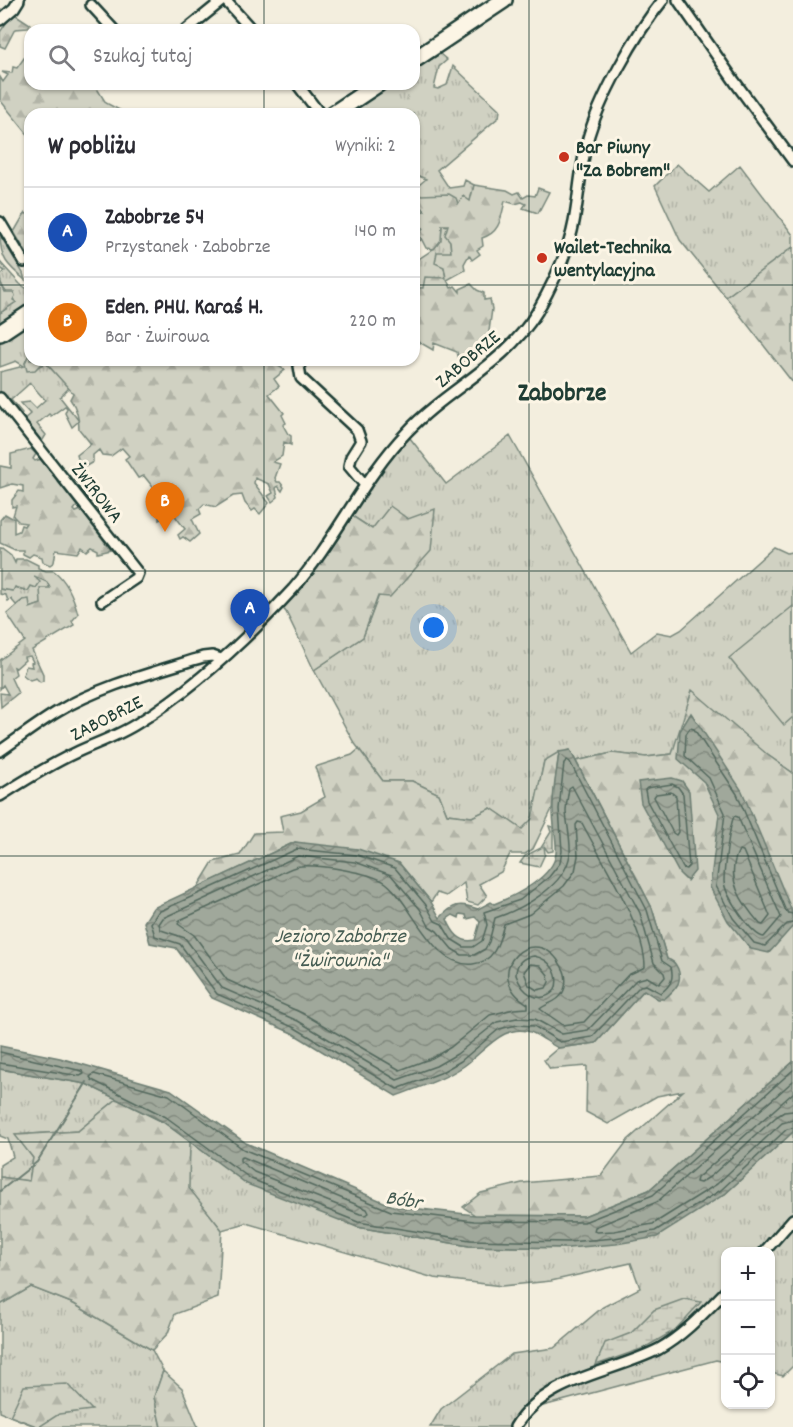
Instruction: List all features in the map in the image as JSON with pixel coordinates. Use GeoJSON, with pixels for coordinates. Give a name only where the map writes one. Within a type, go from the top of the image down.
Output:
{"type":"FeatureCollection","features":[{"type":"Feature","properties":{"kind":"main road"},"geometry":{"type":"LineString","coordinates":[[420,56],[504,0]]}},
{"type":"Feature","properties":{"kind":"main road"},"geometry":{"type":"LineString","coordinates":[[342,108],[369,90]]}},
{"type":"Feature","properties":{"kind":"main road"},"geometry":{"type":"LineString","coordinates":[[0,333],[24,317]]}},
{"type":"Feature","properties":{"kind":"street"},"geometry":{"type":"LineString","coordinates":[[0,20],[14,8],[19,0]]}},
{"type":"Feature","properties":{"kind":"street"},"geometry":{"type":"LineString","coordinates":[[194,24],[224,0],[246,24]]}},
{"type":"Feature","properties":{"kind":"street","name":"ZABOBRZE"},"geometry":{"type":"LineString","coordinates":[[0,796],[51,765],[139,723],[185,692],[298,582],[365,485],[406,433],[509,348],[537,312],[557,274],[570,241],[584,156],[595,117],[637,36],[663,0]]}},
{"type":"Feature","properties":{"kind":"street"},"geometry":{"type":"LineString","coordinates":[[678,0],[793,161]]}},
{"type":"Feature","properties":{"kind":"street"},"geometry":{"type":"LineString","coordinates":[[90,5],[108,24]]}},
{"type":"Feature","properties":{"kind":"street"},"geometry":{"type":"LineString","coordinates":[[302,90],[315,108]]}},
{"type":"Feature","properties":{"kind":"street"},"geometry":{"type":"LineString","coordinates":[[0,222],[24,262]]}},
{"type":"Feature","properties":{"kind":"street"},"geometry":{"type":"LineString","coordinates":[[299,366],[301,378],[357,430],[361,441],[351,457],[349,466],[365,485]]}},
{"type":"Feature","properties":{"kind":"street","name":"ŻWIROWA"},"geometry":{"type":"LineString","coordinates":[[0,398],[138,573],[136,578],[102,601]]}},
{"type":"Feature","properties":{"kind":"street","name":"ZABOBRZE"},"geometry":{"type":"LineString","coordinates":[[0,751],[57,712],[92,696],[148,674],[206,656],[221,659]]}},
{"type":"Feature","properties":{"kind":"street"},"geometry":{"type":"LineString","coordinates":[[768,1247],[793,1219]]}},
{"type":"Feature","properties":{"kind":"street"},"geometry":{"type":"LineString","coordinates":[[515,1427],[538,1399],[553,1390],[634,1360],[662,1347],[690,1326],[721,1297]]}},
{"type":"Feature","properties":{"kind":"green space"},"geometry":{"type":"Polygon","coordinates":[[[13,13],[30,24],[24,24],[24,28],[15,29],[5,48],[0,46],[0,32],[13,13]]]}},
{"type":"Feature","properties":{"kind":"green space"},"geometry":{"type":"Polygon","coordinates":[[[440,54],[447,60],[439,67],[434,88],[438,89],[447,85],[453,66],[500,110],[499,117],[437,170],[449,188],[463,186],[465,180],[474,185],[470,202],[426,212],[420,218],[420,184],[426,179],[420,176],[420,108],[353,108],[379,90],[420,90],[420,66],[440,54]]]}},
{"type":"Feature","properties":{"kind":"green space"},"geometry":{"type":"Polygon","coordinates":[[[24,58],[24,90],[98,90],[106,103],[116,108],[24,108],[24,130],[0,100],[0,77],[3,82],[8,75],[2,72],[12,73],[13,67],[17,68],[24,58]]]}},
{"type":"Feature","properties":{"kind":"green space"},"geometry":{"type":"Polygon","coordinates":[[[677,164],[709,192],[740,165],[793,235],[793,247],[726,297],[680,240],[655,186],[677,164]]]}},
{"type":"Feature","properties":{"kind":"green space"},"geometry":{"type":"Polygon","coordinates":[[[474,185],[507,190],[514,194],[519,192],[523,198],[528,195],[535,196],[538,188],[549,192],[538,213],[523,208],[526,204],[522,202],[515,204],[505,201],[496,229],[482,238],[483,246],[477,250],[480,254],[472,260],[469,255],[464,264],[465,270],[447,280],[451,288],[455,286],[460,292],[460,289],[471,284],[484,293],[484,300],[490,299],[492,309],[487,346],[460,363],[457,352],[434,343],[433,350],[420,342],[420,288],[423,288],[425,277],[446,278],[444,267],[435,263],[437,252],[451,252],[450,241],[445,235],[448,225],[442,225],[441,240],[434,249],[426,248],[420,236],[423,229],[420,224],[420,212],[425,211],[420,205],[420,195],[449,194],[456,198],[458,204],[463,196],[470,201],[474,185]]]}},
{"type":"Feature","properties":{"kind":"green space"},"geometry":{"type":"Polygon","coordinates":[[[24,215],[24,249],[14,232],[24,215]]]}},
{"type":"Feature","properties":{"kind":"green space"},"geometry":{"type":"Polygon","coordinates":[[[442,225],[449,226],[451,252],[444,267],[446,278],[420,288],[420,258],[436,246],[442,225]]]}},
{"type":"Feature","properties":{"kind":"green space"},"geometry":{"type":"Polygon","coordinates":[[[0,235],[23,273],[24,279],[6,261],[0,235]]]}},
{"type":"Feature","properties":{"kind":"green space"},"geometry":{"type":"Polygon","coordinates":[[[793,247],[793,383],[726,297],[793,247]]]}},
{"type":"Feature","properties":{"kind":"green space"},"geometry":{"type":"Polygon","coordinates":[[[0,262],[24,287],[24,309],[0,325],[0,313],[16,302],[1,284],[0,276],[5,271],[0,268],[0,262]]]}},
{"type":"Feature","properties":{"kind":"green space"},"geometry":{"type":"Polygon","coordinates":[[[0,282],[5,292],[14,292],[13,300],[16,302],[0,313],[0,282]]]}},
{"type":"Feature","properties":{"kind":"green space"},"geometry":{"type":"Polygon","coordinates":[[[24,324],[24,366],[16,361],[0,367],[0,340],[24,324]]]}},
{"type":"Feature","properties":{"kind":"green space"},"geometry":{"type":"Polygon","coordinates":[[[24,366],[49,366],[69,388],[60,397],[79,421],[72,427],[65,413],[67,408],[65,406],[51,416],[49,414],[37,424],[46,435],[41,443],[23,420],[30,414],[20,403],[30,402],[36,408],[45,400],[30,383],[11,400],[22,413],[19,416],[0,392],[0,372],[24,366]]]}},
{"type":"Feature","properties":{"kind":"green space"},"geometry":{"type":"Polygon","coordinates":[[[26,366],[39,366],[35,370],[27,371],[26,366]]]}},
{"type":"Feature","properties":{"kind":"green space"},"geometry":{"type":"Polygon","coordinates":[[[49,366],[278,366],[285,370],[274,379],[279,386],[269,394],[284,413],[282,415],[286,423],[283,425],[291,436],[291,445],[284,442],[282,456],[273,462],[280,464],[275,478],[284,487],[282,491],[278,486],[276,488],[278,497],[272,502],[268,496],[273,493],[269,484],[255,478],[254,483],[269,503],[260,514],[255,509],[252,511],[242,495],[233,496],[216,507],[204,504],[199,509],[201,514],[192,519],[199,534],[190,542],[183,537],[180,539],[178,535],[185,529],[173,513],[159,520],[159,514],[168,506],[144,476],[138,478],[125,459],[129,456],[122,448],[111,456],[102,455],[99,450],[93,455],[93,462],[81,469],[77,455],[91,444],[79,429],[77,413],[70,399],[73,393],[49,366]]]}},
{"type":"Feature","properties":{"kind":"green space"},"geometry":{"type":"Polygon","coordinates":[[[406,433],[446,484],[510,436],[631,652],[657,632],[672,635],[681,630],[774,547],[787,553],[793,552],[793,773],[769,756],[672,754],[646,757],[612,753],[576,761],[570,750],[544,761],[532,820],[522,830],[491,808],[472,817],[447,814],[439,794],[412,781],[383,781],[353,741],[314,670],[363,637],[408,519],[372,529],[346,512],[406,433]]]}},
{"type":"Feature","properties":{"kind":"green space"},"geometry":{"type":"Polygon","coordinates":[[[31,449],[36,454],[33,459],[35,461],[41,459],[77,506],[74,510],[76,512],[81,510],[111,550],[98,553],[98,550],[92,547],[87,551],[82,547],[78,553],[56,550],[54,562],[50,565],[43,562],[42,557],[33,554],[29,557],[23,554],[23,550],[15,550],[0,543],[0,520],[5,514],[14,519],[14,533],[26,523],[19,522],[13,516],[16,506],[12,507],[12,500],[19,491],[23,492],[23,486],[12,484],[0,488],[0,466],[11,468],[11,454],[31,449]]]}},
{"type":"Feature","properties":{"kind":"green space"},"geometry":{"type":"Polygon","coordinates":[[[390,506],[408,519],[435,509],[431,551],[390,597],[378,596],[363,637],[314,670],[286,612],[279,604],[346,512],[372,529],[390,506]]]}},
{"type":"Feature","properties":{"kind":"green space"},"geometry":{"type":"Polygon","coordinates":[[[2,548],[11,555],[15,563],[16,559],[26,559],[38,565],[38,568],[54,571],[69,590],[78,614],[72,621],[74,625],[32,650],[43,674],[43,681],[40,682],[36,678],[30,680],[23,675],[26,666],[32,667],[33,662],[30,656],[24,657],[25,660],[16,668],[14,667],[16,674],[11,678],[18,693],[1,707],[0,693],[8,694],[3,685],[0,689],[0,660],[25,641],[7,614],[23,600],[29,599],[30,608],[41,604],[40,588],[50,588],[47,582],[34,576],[40,582],[36,588],[31,586],[28,591],[15,587],[13,591],[0,589],[0,549],[2,548]]]}},
{"type":"Feature","properties":{"kind":"green space"},"geometry":{"type":"Polygon","coordinates":[[[31,574],[47,582],[50,588],[42,604],[30,608],[23,600],[16,605],[11,599],[8,601],[6,595],[0,594],[0,589],[13,591],[15,587],[28,591],[31,574]]]}},
{"type":"Feature","properties":{"kind":"green space"},"geometry":{"type":"Polygon","coordinates":[[[793,606],[793,717],[784,725],[729,658],[793,606]]]}},
{"type":"Feature","properties":{"kind":"green space"},"geometry":{"type":"Polygon","coordinates":[[[692,690],[769,756],[793,773],[793,1062],[649,1190],[584,1216],[475,1215],[463,1207],[481,1193],[522,1183],[601,1176],[628,1140],[683,1091],[657,1096],[608,1124],[586,1112],[587,1066],[550,1069],[544,1060],[558,1048],[596,1043],[644,990],[667,959],[652,908],[576,761],[612,753],[646,757],[672,754],[692,690]]]}},
{"type":"Feature","properties":{"kind":"green space"},"geometry":{"type":"Polygon","coordinates":[[[359,749],[383,781],[412,781],[439,794],[447,814],[472,817],[491,808],[522,829],[532,819],[544,761],[559,752],[552,809],[533,849],[525,854],[510,854],[501,872],[479,884],[487,896],[478,905],[467,902],[464,883],[446,896],[437,893],[431,902],[399,863],[295,842],[197,888],[213,862],[240,855],[254,833],[283,832],[280,816],[301,811],[325,797],[315,767],[352,755],[359,749]]]}},
{"type":"Feature","properties":{"kind":"green space"},"geometry":{"type":"Polygon","coordinates":[[[549,826],[553,827],[553,851],[548,852],[544,846],[545,854],[539,867],[520,863],[525,856],[541,848],[551,832],[549,826]]]}},
{"type":"Feature","properties":{"kind":"green space"},"geometry":{"type":"Polygon","coordinates":[[[0,1069],[86,1084],[117,1099],[78,1131],[16,1135],[33,1158],[29,1181],[0,1177],[0,1165],[13,1157],[8,1139],[0,1136],[0,1069]]]}},
{"type":"Feature","properties":{"kind":"green space"},"geometry":{"type":"Polygon","coordinates":[[[117,1099],[163,1122],[190,1141],[189,1188],[222,1230],[218,1298],[175,1314],[168,1333],[152,1350],[74,1304],[31,1287],[0,1305],[0,1177],[29,1181],[33,1158],[15,1135],[78,1131],[117,1099]]]}},
{"type":"Feature","properties":{"kind":"green space"},"geometry":{"type":"Polygon","coordinates":[[[793,1132],[793,1366],[783,1376],[775,1374],[775,1247],[721,1247],[721,1361],[716,1360],[528,1410],[517,1427],[430,1427],[441,1409],[512,1354],[554,1348],[603,1307],[640,1288],[631,1263],[551,1281],[502,1286],[434,1278],[246,1223],[222,1230],[188,1188],[190,1141],[357,1227],[469,1246],[568,1248],[725,1194],[793,1132]]]}},
{"type":"Feature","properties":{"kind":"green space"},"geometry":{"type":"Polygon","coordinates":[[[31,1287],[74,1304],[152,1350],[163,1371],[154,1397],[161,1427],[37,1427],[0,1412],[0,1305],[31,1287]]]}},
{"type":"Feature","properties":{"kind":"green space"},"geometry":{"type":"Polygon","coordinates":[[[684,1299],[701,1302],[675,1330],[644,1348],[596,1365],[605,1343],[631,1333],[654,1310],[684,1299]]]}},
{"type":"Feature","properties":{"kind":"green space"},"geometry":{"type":"Polygon","coordinates":[[[163,1371],[182,1388],[198,1427],[161,1427],[154,1397],[163,1371]]]}},
{"type":"Feature","properties":{"kind":"green space"},"geometry":{"type":"Polygon","coordinates":[[[67,1384],[92,1410],[59,1414],[39,1427],[10,1416],[24,1386],[67,1384]]]}},
{"type":"Feature","properties":{"kind":"water"},"geometry":{"type":"Polygon","coordinates":[[[691,713],[742,791],[791,909],[793,926],[769,953],[751,949],[728,921],[710,887],[719,814],[704,782],[678,759],[680,731],[691,713]]]}},
{"type":"Feature","properties":{"kind":"water","name":"Jezioro Zabobrze \"Żwirownia\""},"geometry":{"type":"Polygon","coordinates":[[[570,750],[652,908],[667,959],[674,962],[679,972],[678,984],[664,999],[658,999],[644,990],[596,1043],[558,1048],[535,1034],[524,1030],[514,1031],[496,1039],[456,1071],[396,1096],[292,1033],[212,998],[176,948],[150,943],[144,922],[153,908],[295,842],[358,849],[399,863],[431,902],[440,918],[453,907],[466,905],[478,909],[491,902],[494,904],[512,896],[541,878],[554,862],[556,848],[553,796],[559,752],[570,750]],[[460,914],[459,918],[453,915],[447,919],[451,928],[461,939],[475,940],[480,922],[475,917],[467,919],[466,915],[460,914]]]}},
{"type":"Feature","properties":{"kind":"water"},"geometry":{"type":"Polygon","coordinates":[[[672,778],[682,781],[689,791],[695,871],[687,881],[679,873],[641,803],[638,782],[672,778]]]}},
{"type":"Feature","properties":{"kind":"water"},"geometry":{"type":"Polygon","coordinates":[[[0,1046],[60,1058],[171,1090],[246,1143],[393,1206],[475,1215],[584,1216],[649,1190],[793,1062],[793,1132],[725,1194],[657,1237],[616,1244],[568,1248],[469,1246],[357,1227],[247,1184],[163,1122],[86,1084],[0,1069],[0,1046]]]}},
{"type":"Feature","properties":{"kind":"waterway"},"geometry":{"type":"LineString","coordinates":[[0,1191],[37,1162],[87,1082]]}},
{"type":"Feature","properties":{"kind":"place","name":"Bar Piwny \"Za Bobrem\""},"geometry":{"type":"Point","coordinates":[564,157]}},
{"type":"Feature","properties":{"kind":"place","name":"Wailet-Technika wentylacyjna"},"geometry":{"type":"Point","coordinates":[542,258]}},
{"type":"Feature","properties":{"kind":"place","name":"Eden. PHU. Karaś H."},"geometry":{"type":"Point","coordinates":[165,532]}},
{"type":"Feature","properties":{"kind":"place","name":"Zabobrze 54"},"geometry":{"type":"Point","coordinates":[250,639]}},
{"type":"Feature","properties":{"kind":"district","name":"Zabobrze"},"geometry":{"type":"Point","coordinates":[562,391]}},
{"type":"Feature","properties":{"kind":"water label","name":"Bóbr"},"geometry":{"type":"Point","coordinates":[404,1199]}}]}
